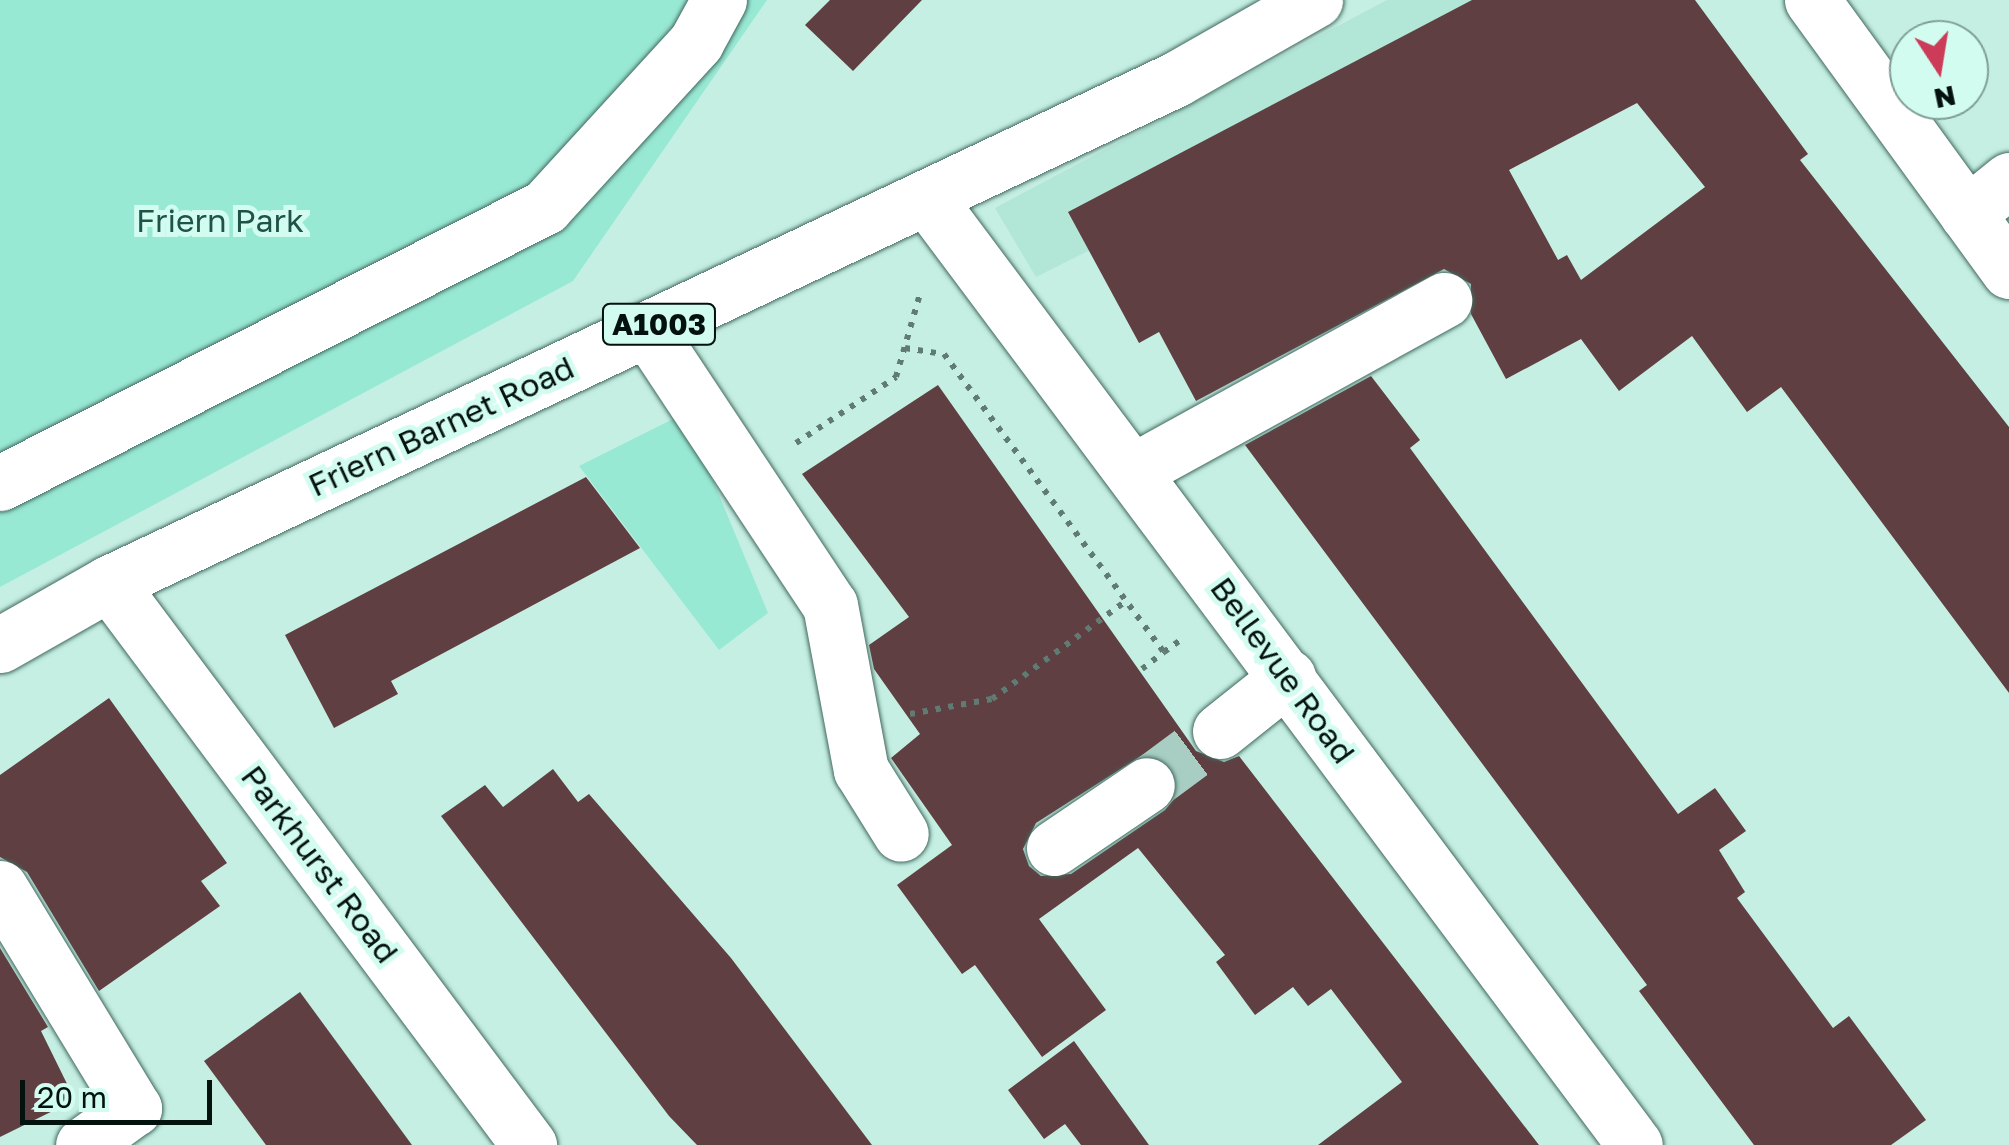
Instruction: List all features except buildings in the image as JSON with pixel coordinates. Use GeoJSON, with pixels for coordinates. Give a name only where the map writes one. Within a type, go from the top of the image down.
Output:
{"type":"FeatureCollection","features":[{"type":"Feature","properties":{"kind":"street"},"geometry":{"type":"LineString","coordinates":[[0,483],[545,207],[696,42],[719,0]]}},
{"type":"Feature","properties":{"kind":"street","name":"Friern Barnet Road"},"geometry":{"type":"LineString","coordinates":[[0,644],[110,583],[927,198],[1315,0]]}},
{"type":"Feature","properties":{"kind":"street"},"geometry":{"type":"LineString","coordinates":[[1812,0],[2009,271]]}},
{"type":"Feature","properties":{"kind":"street"},"geometry":{"type":"LineString","coordinates":[[1967,214],[2009,180]]}},
{"type":"Feature","properties":{"kind":"street","name":"Bellevue Road"},"geometry":{"type":"LineString","coordinates":[[927,198],[1135,470],[1635,1145]]}},
{"type":"Feature","properties":{"kind":"street"},"geometry":{"type":"LineString","coordinates":[[1135,470],[1444,300]]}},
{"type":"Feature","properties":{"kind":"street"},"geometry":{"type":"LineString","coordinates":[[647,330],[830,604],[861,770],[901,834]]}},
{"type":"Feature","properties":{"kind":"street","name":"Parkhurst Road"},"geometry":{"type":"LineString","coordinates":[[110,583],[530,1145]]}},
{"type":"Feature","properties":{"kind":"street"},"geometry":{"type":"LineString","coordinates":[[1220,731],[1288,677]]}},
{"type":"Feature","properties":{"kind":"street"},"geometry":{"type":"LineString","coordinates":[[1054,848],[1147,784]]}},
{"type":"Feature","properties":{"kind":"street"},"geometry":{"type":"LineString","coordinates":[[0,888],[134,1108],[83,1145]]}},
{"type":"Feature","properties":{"kind":"path"},"geometry":{"type":"LineString","coordinates":[[745,476],[896,377],[917,280]]}},
{"type":"Feature","properties":{"kind":"path"},"geometry":{"type":"LineString","coordinates":[[905,348],[944,354],[1164,652]]}},
{"type":"Feature","properties":{"kind":"path"},"geometry":{"type":"LineString","coordinates":[[846,692],[885,722],[992,699],[1126,600]]}},
{"type":"Feature","properties":{"kind":"path"},"geometry":{"type":"LineString","coordinates":[[1142,669],[1232,602]]}},
{"type":"Feature","properties":{"kind":"shaded area"},"geometry":{"type":"Polygon","coordinates":[[[1387,0],[1588,0],[1036,277],[995,208],[1387,0]]]}},
{"type":"Feature","properties":{"kind":"green space","name":"Friern Park"},"geometry":{"type":"Polygon","coordinates":[[[0,0],[767,0],[573,281],[0,587],[0,0]]]}},
{"type":"Feature","properties":{"kind":"green space"},"geometry":{"type":"Polygon","coordinates":[[[685,413],[768,613],[719,650],[579,466],[685,413]]]}},
{"type":"Feature","properties":{"kind":"tunnel"},"geometry":{"type":"LineString","coordinates":[[1147,785],[1220,731]]}}]}
